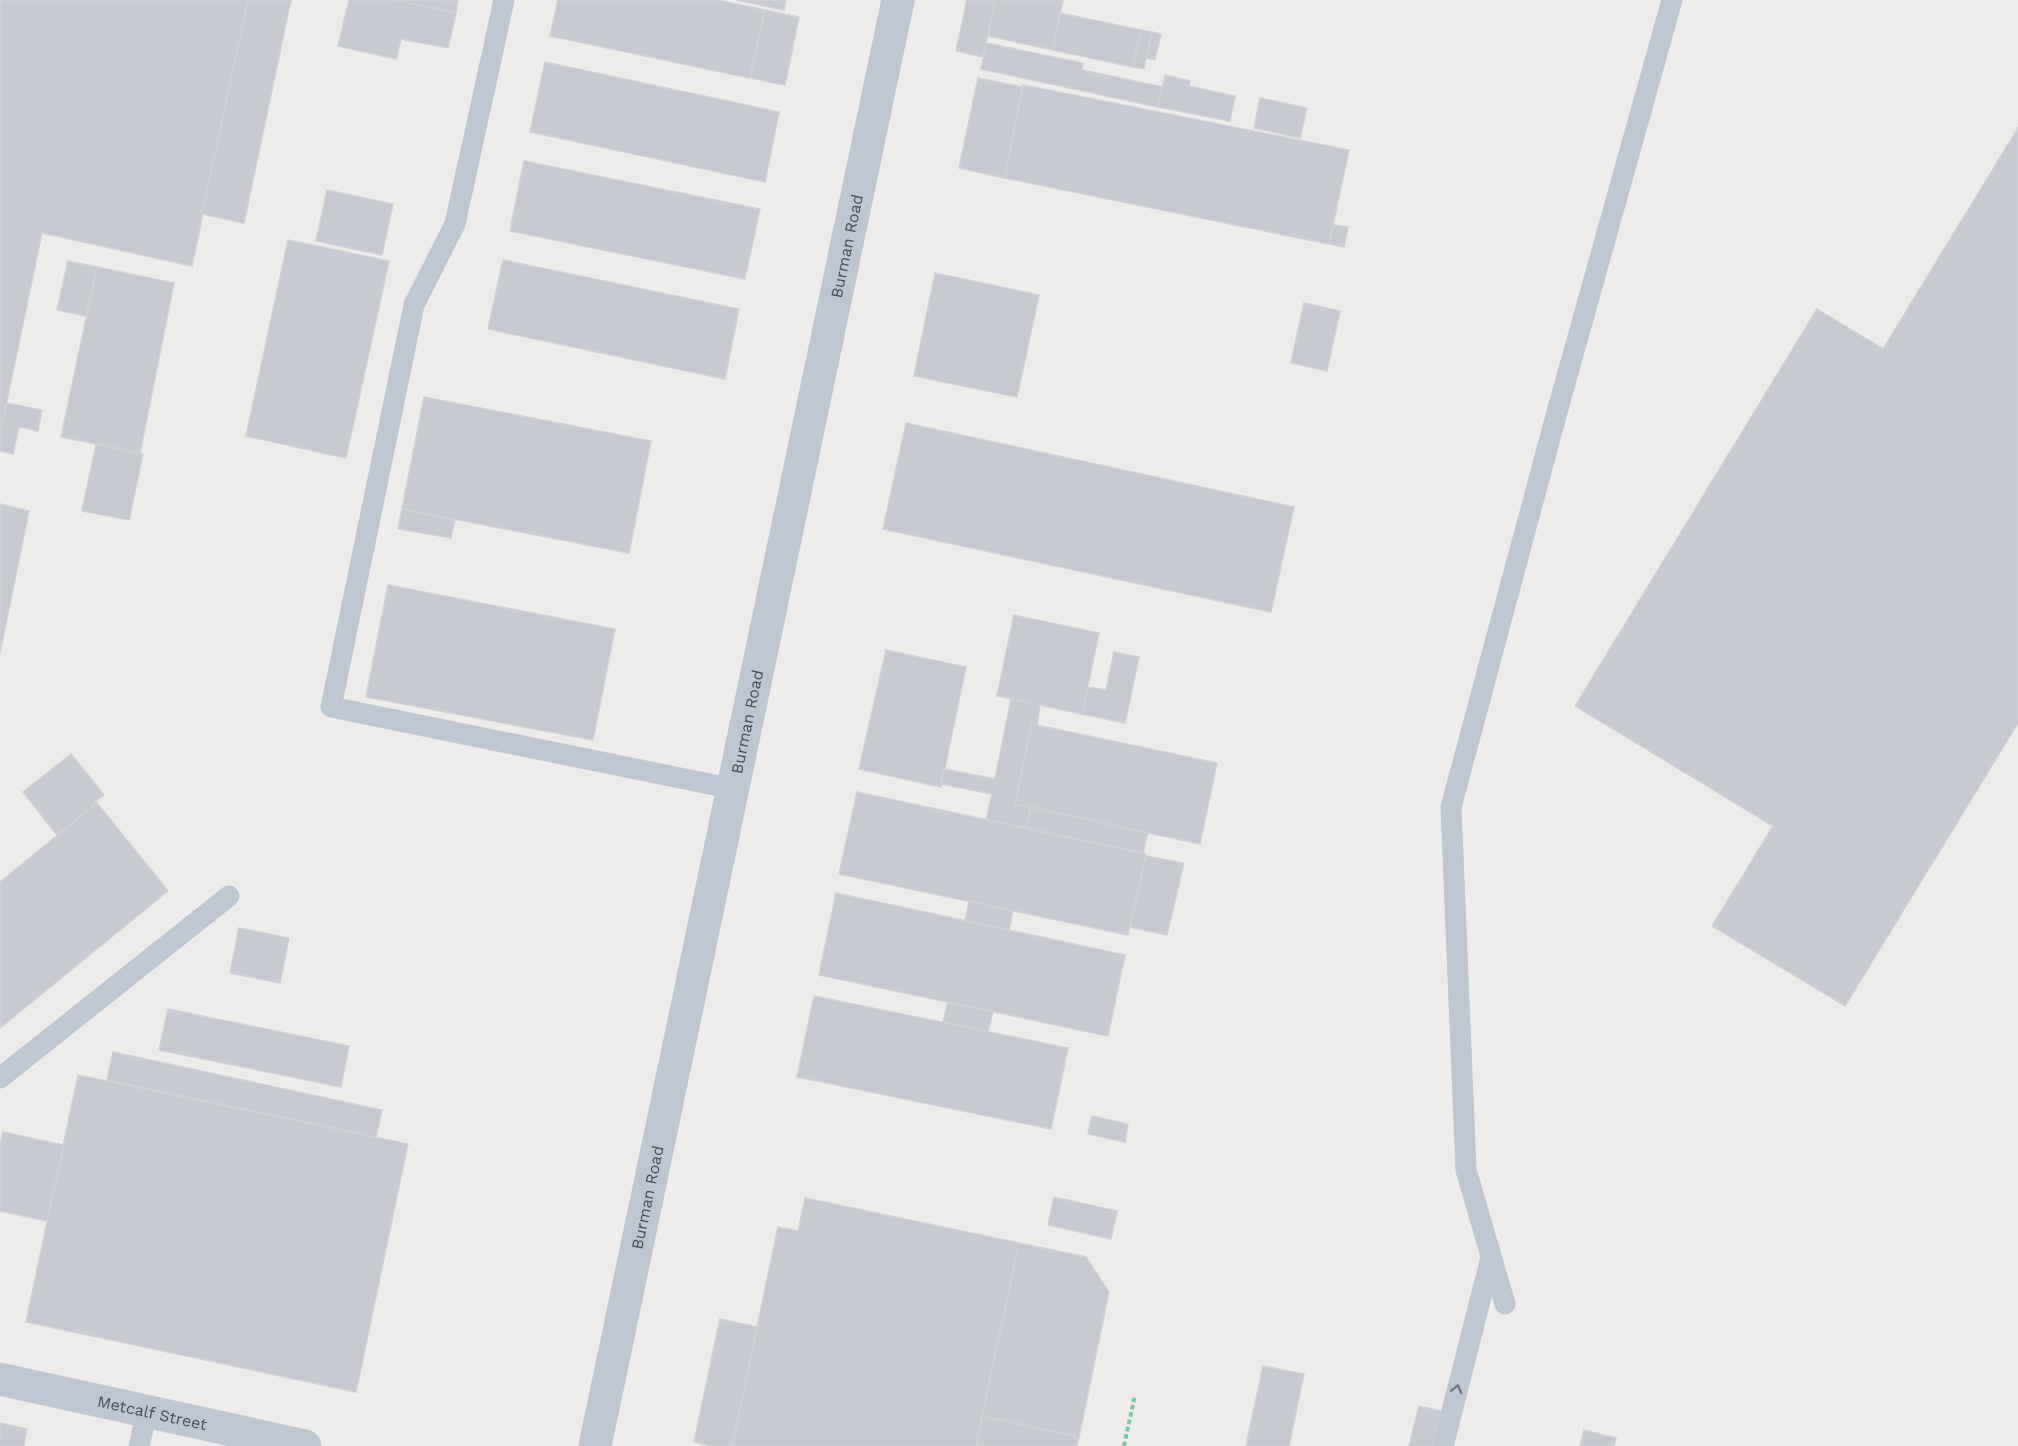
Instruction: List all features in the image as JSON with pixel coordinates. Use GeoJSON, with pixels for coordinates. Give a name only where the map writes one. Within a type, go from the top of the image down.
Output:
{"type":"FeatureCollection","features":[{"type":"Feature","properties":{"kind":"street","name":"Burman Road"},"geometry":{"type":"LineString","coordinates":[[596,1446],[898,0]]}},
{"type":"Feature","properties":{"kind":"street","name":"Metcalf Street"},"geometry":{"type":"LineString","coordinates":[[0,1379],[304,1446]]}},
{"type":"Feature","properties":{"kind":"lane"},"geometry":{"type":"LineString","coordinates":[[504,0],[454,224],[414,305],[331,707],[734,789]]}},
{"type":"Feature","properties":{"kind":"lane"},"geometry":{"type":"LineString","coordinates":[[1505,1304],[1466,1170],[1451,807],[1557,412],[1672,0]]}},
{"type":"Feature","properties":{"kind":"lane"},"geometry":{"type":"LineString","coordinates":[[0,1078],[229,896]]}},
{"type":"Feature","properties":{"kind":"lane"},"geometry":{"type":"LineString","coordinates":[[1443,1446],[1491,1257]]}},
{"type":"Feature","properties":{"kind":"lane"},"geometry":{"type":"LineString","coordinates":[[139,1446],[147,1412]]}},
{"type":"Feature","properties":{"kind":"path"},"geometry":{"type":"LineString","coordinates":[[1124,1446],[1136,1395]]}},
{"type":"Feature","properties":{"kind":"building"},"geometry":{"type":"Polygon","coordinates":[[[0,0],[248,0],[192,266],[42,233],[0,434],[0,0]]]}},
{"type":"Feature","properties":{"kind":"building"},"geometry":{"type":"Polygon","coordinates":[[[248,0],[291,0],[244,223],[202,214],[248,0]]]}},
{"type":"Feature","properties":{"kind":"building"},"geometry":{"type":"Polygon","coordinates":[[[349,0],[397,0],[456,13],[448,48],[401,39],[396,59],[338,46],[349,0]]]}},
{"type":"Feature","properties":{"kind":"building"},"geometry":{"type":"Polygon","coordinates":[[[397,0],[458,0],[456,13],[397,0]]]}},
{"type":"Feature","properties":{"kind":"building"},"geometry":{"type":"Polygon","coordinates":[[[558,0],[718,0],[765,10],[750,78],[550,36],[558,0]]]}},
{"type":"Feature","properties":{"kind":"building"},"geometry":{"type":"Polygon","coordinates":[[[736,0],[786,0],[784,10],[736,0]]]}},
{"type":"Feature","properties":{"kind":"building"},"geometry":{"type":"Polygon","coordinates":[[[967,0],[995,0],[983,57],[956,51],[967,0]]]}},
{"type":"Feature","properties":{"kind":"building"},"geometry":{"type":"Polygon","coordinates":[[[995,0],[1063,0],[1053,50],[988,36],[995,0]]]}},
{"type":"Feature","properties":{"kind":"building"},"geometry":{"type":"Polygon","coordinates":[[[765,10],[799,17],[785,85],[750,78],[765,10]]]}},
{"type":"Feature","properties":{"kind":"building"},"geometry":{"type":"Polygon","coordinates":[[[1060,13],[1141,30],[1133,67],[1053,50],[1060,13]]]}},
{"type":"Feature","properties":{"kind":"building"},"geometry":{"type":"Polygon","coordinates":[[[1141,30],[1152,32],[1144,69],[1133,67],[1141,30]]]}},
{"type":"Feature","properties":{"kind":"building"},"geometry":{"type":"Polygon","coordinates":[[[1152,32],[1161,34],[1155,60],[1147,58],[1152,32]]]}},
{"type":"Feature","properties":{"kind":"building"},"geometry":{"type":"Polygon","coordinates":[[[986,43],[1083,63],[1082,70],[1163,87],[1158,107],[981,69],[986,43]]]}},
{"type":"Feature","properties":{"kind":"building"},"geometry":{"type":"Polygon","coordinates":[[[545,62],[779,112],[765,182],[530,132],[545,62]]]}},
{"type":"Feature","properties":{"kind":"building"},"geometry":{"type":"Polygon","coordinates":[[[1165,75],[1190,81],[1189,86],[1235,96],[1230,121],[1158,107],[1165,75]]]}},
{"type":"Feature","properties":{"kind":"building"},"geometry":{"type":"Polygon","coordinates":[[[978,78],[1023,87],[1005,178],[959,168],[978,78]]]}},
{"type":"Feature","properties":{"kind":"building"},"geometry":{"type":"Polygon","coordinates":[[[1023,85],[1349,150],[1329,244],[1005,178],[1023,85]]]}},
{"type":"Feature","properties":{"kind":"building"},"geometry":{"type":"Polygon","coordinates":[[[1260,98],[1307,108],[1300,138],[1254,128],[1260,98]]]}},
{"type":"Feature","properties":{"kind":"building"},"geometry":{"type":"Polygon","coordinates":[[[2018,128],[2018,723],[1845,1006],[1712,926],[1773,826],[1575,706],[1817,309],[1883,349],[2018,128]]]}},
{"type":"Feature","properties":{"kind":"building"},"geometry":{"type":"Polygon","coordinates":[[[524,161],[760,209],[745,279],[510,231],[524,161]]]}},
{"type":"Feature","properties":{"kind":"building"},"geometry":{"type":"Polygon","coordinates":[[[327,190],[393,204],[382,255],[316,241],[327,190]]]}},
{"type":"Feature","properties":{"kind":"building"},"geometry":{"type":"Polygon","coordinates":[[[1334,225],[1348,227],[1344,247],[1329,244],[1334,225]]]}},
{"type":"Feature","properties":{"kind":"building"},"geometry":{"type":"Polygon","coordinates":[[[288,240],[389,261],[346,458],[246,436],[288,240]]]}},
{"type":"Feature","properties":{"kind":"building"},"geometry":{"type":"Polygon","coordinates":[[[503,260],[739,309],[725,379],[488,329],[503,260]]]}},
{"type":"Feature","properties":{"kind":"building"},"geometry":{"type":"Polygon","coordinates":[[[68,261],[97,267],[86,316],[57,310],[68,261]]]}},
{"type":"Feature","properties":{"kind":"building"},"geometry":{"type":"Polygon","coordinates":[[[97,267],[174,283],[140,453],[61,437],[97,267]]]}},
{"type":"Feature","properties":{"kind":"building"},"geometry":{"type":"Polygon","coordinates":[[[935,273],[1039,295],[1017,397],[914,376],[935,273]]]}},
{"type":"Feature","properties":{"kind":"building"},"geometry":{"type":"Polygon","coordinates":[[[1304,303],[1340,311],[1327,371],[1291,363],[1304,303]]]}},
{"type":"Feature","properties":{"kind":"building"},"geometry":{"type":"Polygon","coordinates":[[[424,397],[651,441],[629,553],[402,509],[424,397]]]}},
{"type":"Feature","properties":{"kind":"building"},"geometry":{"type":"Polygon","coordinates":[[[7,403],[42,410],[38,431],[19,427],[13,454],[0,451],[0,434],[7,403]]]}},
{"type":"Feature","properties":{"kind":"building"},"geometry":{"type":"Polygon","coordinates":[[[906,423],[1294,507],[1271,612],[883,529],[906,423]]]}},
{"type":"Feature","properties":{"kind":"building"},"geometry":{"type":"Polygon","coordinates":[[[96,444],[143,454],[129,520],[82,511],[96,444]]]}},
{"type":"Feature","properties":{"kind":"building"},"geometry":{"type":"Polygon","coordinates":[[[0,504],[29,511],[0,653],[0,504]]]}},
{"type":"Feature","properties":{"kind":"building"},"geometry":{"type":"Polygon","coordinates":[[[402,509],[455,520],[451,538],[398,529],[402,509]]]}},
{"type":"Feature","properties":{"kind":"building"},"geometry":{"type":"Polygon","coordinates":[[[388,585],[615,629],[593,740],[366,697],[388,585]]]}},
{"type":"Feature","properties":{"kind":"building"},"geometry":{"type":"Polygon","coordinates":[[[1014,615],[1099,633],[1082,714],[997,696],[1014,615]]]}},
{"type":"Feature","properties":{"kind":"building"},"geometry":{"type":"Polygon","coordinates":[[[886,650],[966,667],[941,787],[859,769],[886,650]]]}},
{"type":"Feature","properties":{"kind":"building"},"geometry":{"type":"Polygon","coordinates":[[[1114,652],[1139,657],[1125,723],[1082,714],[1088,687],[1106,690],[1114,652]]]}},
{"type":"Feature","properties":{"kind":"building"},"geometry":{"type":"Polygon","coordinates":[[[1011,699],[1040,705],[1037,725],[1032,724],[1015,804],[1031,807],[1026,828],[986,820],[992,794],[941,784],[944,769],[995,779],[1011,699]]]}},
{"type":"Feature","properties":{"kind":"building"},"geometry":{"type":"Polygon","coordinates":[[[1032,724],[1217,763],[1200,844],[1015,804],[1032,724]]]}},
{"type":"Feature","properties":{"kind":"building"},"geometry":{"type":"Polygon","coordinates":[[[71,754],[104,795],[57,835],[23,792],[71,754]]]}},
{"type":"Feature","properties":{"kind":"building"},"geometry":{"type":"Polygon","coordinates":[[[857,792],[1146,854],[1128,935],[839,874],[857,792]]]}},
{"type":"Feature","properties":{"kind":"building"},"geometry":{"type":"Polygon","coordinates":[[[97,803],[168,891],[0,1028],[0,882],[97,803]]]}},
{"type":"Feature","properties":{"kind":"building"},"geometry":{"type":"Polygon","coordinates":[[[1031,807],[1148,833],[1143,853],[1026,828],[1031,807]]]}},
{"type":"Feature","properties":{"kind":"building"},"geometry":{"type":"Polygon","coordinates":[[[1146,856],[1184,863],[1167,935],[1130,927],[1146,856]]]}},
{"type":"Feature","properties":{"kind":"building"},"geometry":{"type":"Polygon","coordinates":[[[836,893],[1125,955],[1108,1036],[819,975],[836,893]]]}},
{"type":"Feature","properties":{"kind":"building"},"geometry":{"type":"Polygon","coordinates":[[[969,901],[1013,911],[1009,930],[965,921],[969,901]]]}},
{"type":"Feature","properties":{"kind":"building"},"geometry":{"type":"Polygon","coordinates":[[[239,928],[289,938],[280,983],[230,973],[239,928]]]}},
{"type":"Feature","properties":{"kind":"building"},"geometry":{"type":"Polygon","coordinates":[[[814,996],[1068,1048],[1051,1129],[797,1077],[814,996]]]}},
{"type":"Feature","properties":{"kind":"building"},"geometry":{"type":"Polygon","coordinates":[[[948,1002],[993,1012],[988,1032],[943,1022],[948,1002]]]}},
{"type":"Feature","properties":{"kind":"building"},"geometry":{"type":"Polygon","coordinates":[[[168,1009],[349,1046],[341,1087],[159,1050],[168,1009]]]}},
{"type":"Feature","properties":{"kind":"building"},"geometry":{"type":"Polygon","coordinates":[[[113,1052],[382,1110],[376,1137],[107,1080],[113,1052]]]}},
{"type":"Feature","properties":{"kind":"building"},"geometry":{"type":"Polygon","coordinates":[[[78,1075],[408,1144],[356,1392],[26,1322],[78,1075]]]}},
{"type":"Feature","properties":{"kind":"building"},"geometry":{"type":"Polygon","coordinates":[[[1092,1116],[1128,1124],[1125,1142],[1088,1134],[1092,1116]]]}},
{"type":"Feature","properties":{"kind":"building"},"geometry":{"type":"Polygon","coordinates":[[[3,1132],[64,1145],[47,1221],[0,1211],[0,1145],[3,1132]]]}},
{"type":"Feature","properties":{"kind":"building"},"geometry":{"type":"Polygon","coordinates":[[[1054,1197],[1117,1211],[1111,1239],[1048,1225],[1054,1197]]]}},
{"type":"Feature","properties":{"kind":"building"},"geometry":{"type":"Polygon","coordinates":[[[805,1198],[1019,1243],[976,1446],[732,1446],[778,1227],[798,1231],[805,1198]]]}},
{"type":"Feature","properties":{"kind":"building"},"geometry":{"type":"Polygon","coordinates":[[[1019,1243],[1086,1257],[1109,1292],[1079,1437],[982,1416],[1019,1243]]]}},
{"type":"Feature","properties":{"kind":"building"},"geometry":{"type":"Polygon","coordinates":[[[720,1319],[757,1327],[732,1446],[712,1446],[694,1442],[720,1319]]]}},
{"type":"Feature","properties":{"kind":"building"},"geometry":{"type":"Polygon","coordinates":[[[1263,1366],[1304,1374],[1289,1446],[1246,1446],[1263,1366]]]}},
{"type":"Feature","properties":{"kind":"building"},"geometry":{"type":"Polygon","coordinates":[[[1419,1406],[1441,1411],[1433,1446],[1409,1446],[1419,1406]]]}},
{"type":"Feature","properties":{"kind":"building"},"geometry":{"type":"Polygon","coordinates":[[[982,1416],[1079,1437],[1077,1446],[976,1446],[982,1416]]]}},
{"type":"Feature","properties":{"kind":"building"},"geometry":{"type":"Polygon","coordinates":[[[0,1423],[27,1429],[24,1446],[0,1446],[0,1423]]]}},
{"type":"Feature","properties":{"kind":"building"},"geometry":{"type":"Polygon","coordinates":[[[1584,1430],[1616,1438],[1614,1446],[1580,1446],[1584,1430]]]}}]}
